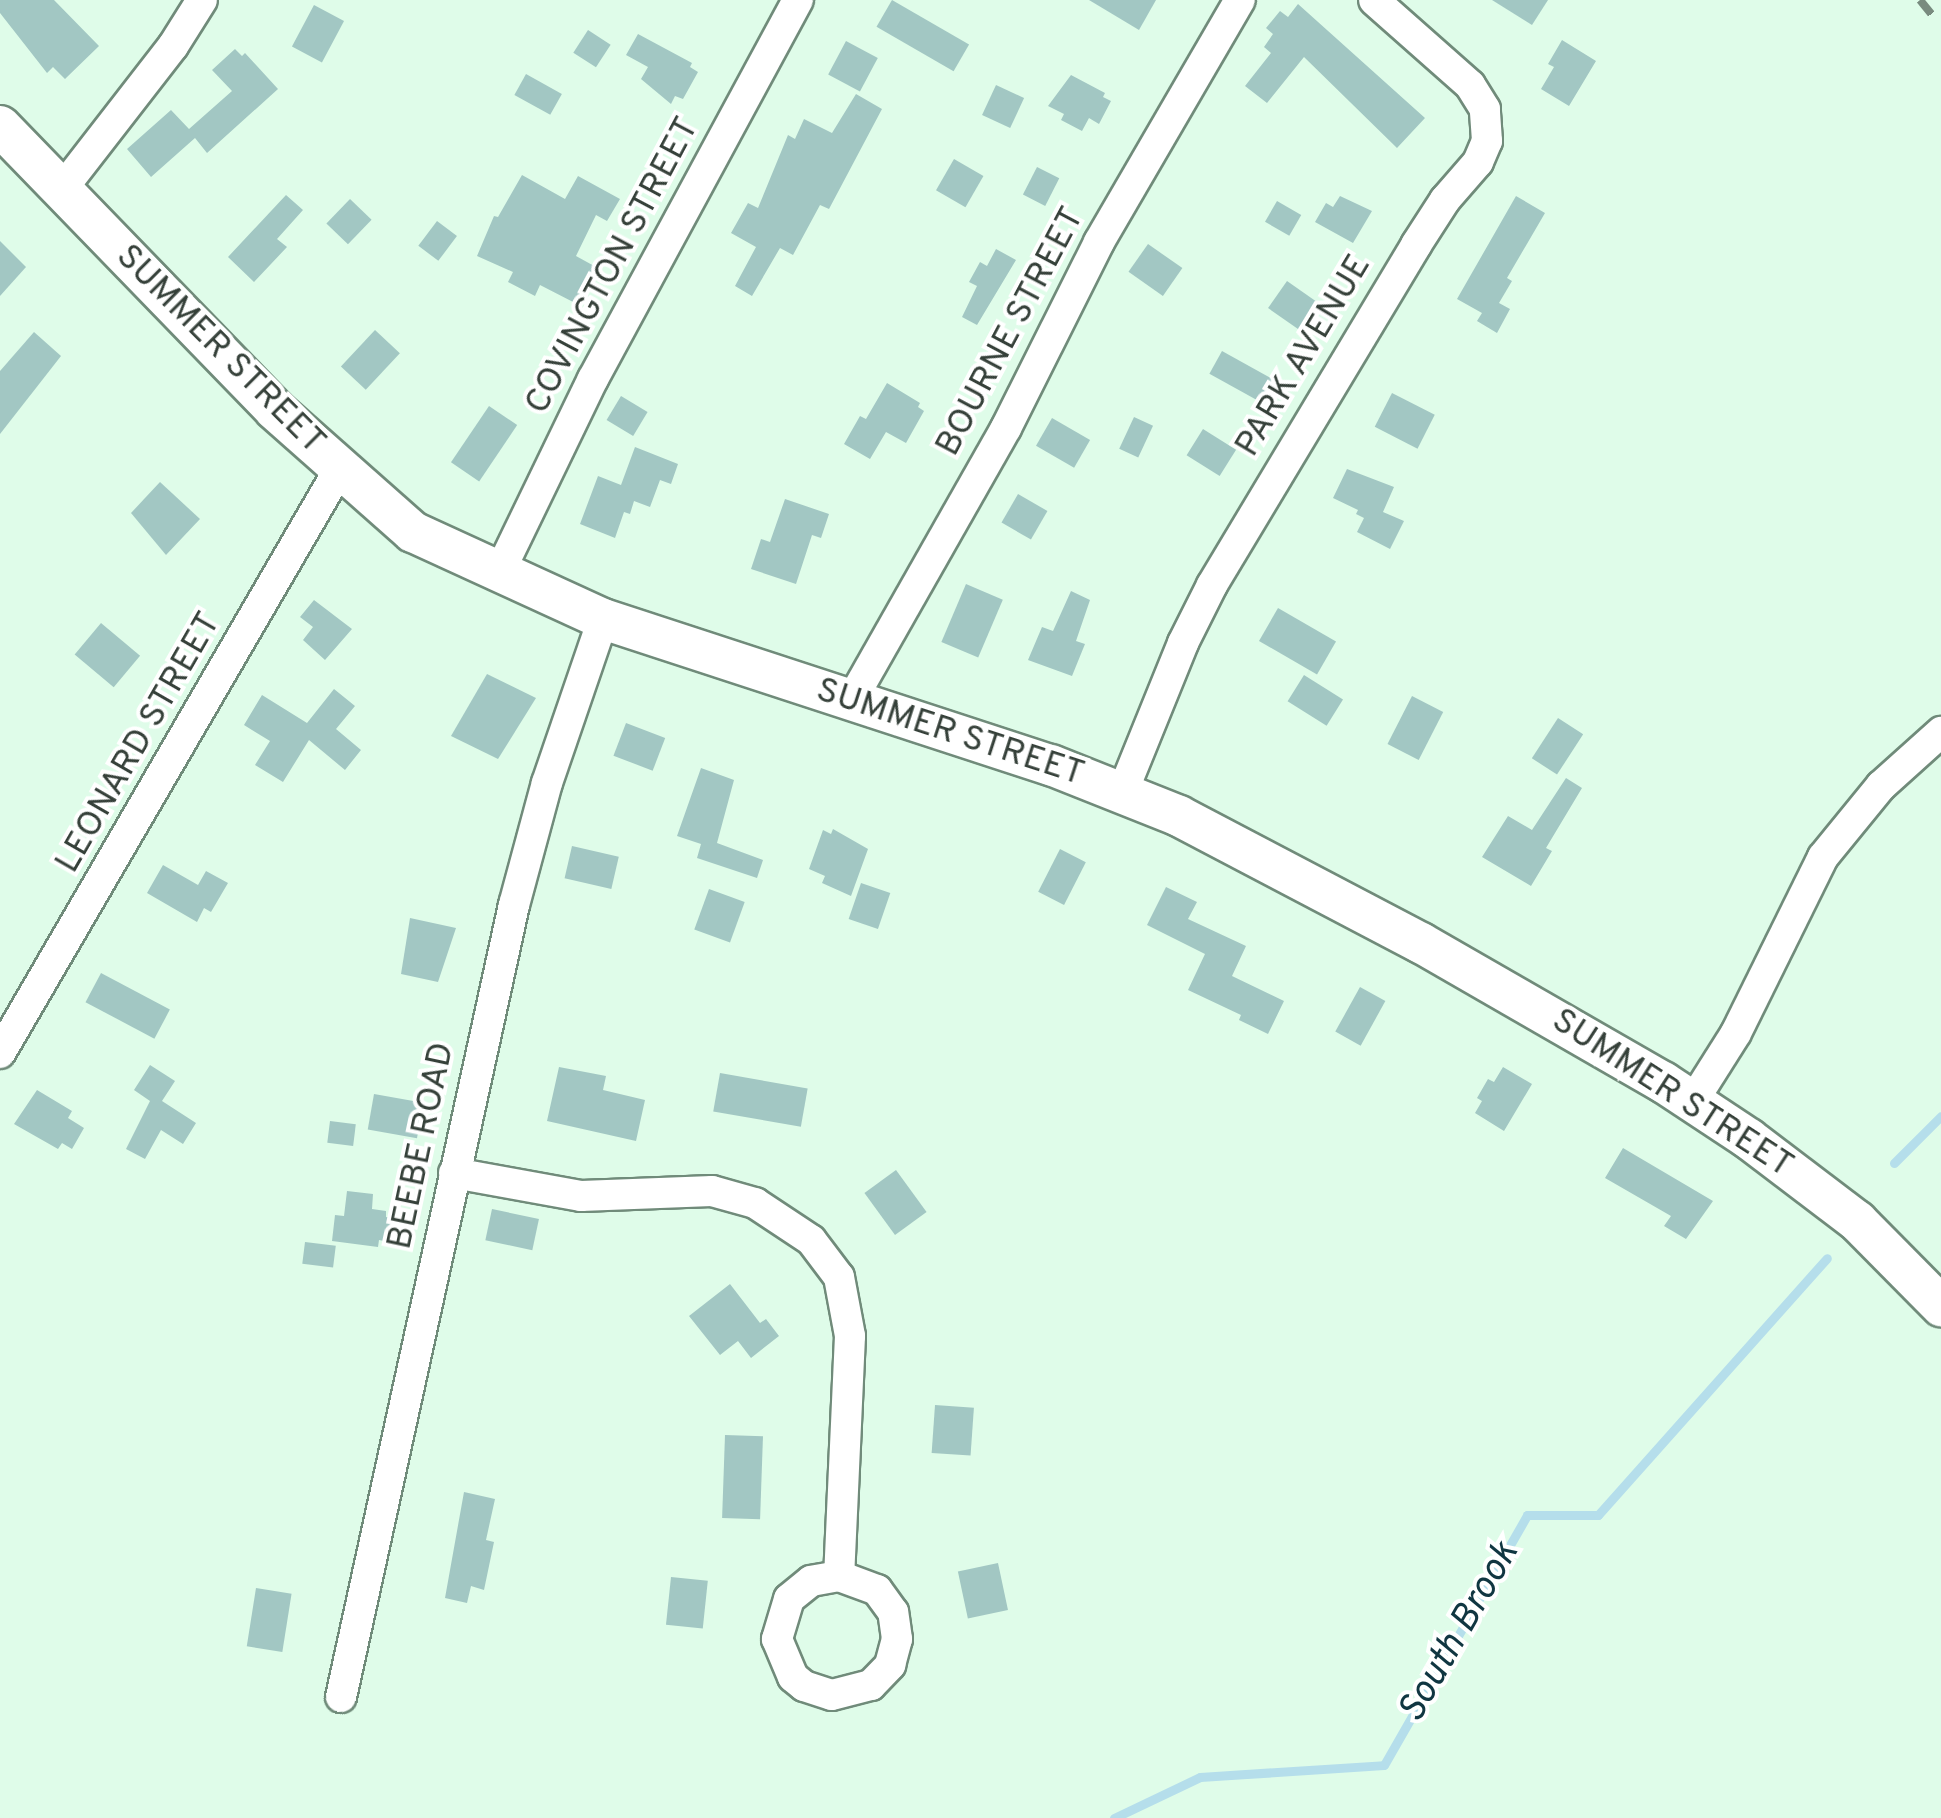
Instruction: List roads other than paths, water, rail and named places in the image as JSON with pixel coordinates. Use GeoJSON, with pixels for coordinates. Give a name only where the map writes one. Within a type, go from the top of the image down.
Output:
{"type":"FeatureCollection","features":[{"type":"Feature","properties":{"kind":"main road","name":"SUMMER STREET"},"geometry":{"type":"LineString","coordinates":[[0,126],[339,470],[413,532],[603,618],[1122,791],[1404,934],[1605,1046],[1693,1101],[1857,1220],[1941,1306]]}},
{"type":"Feature","properties":{"kind":"street"},"geometry":{"type":"LineString","coordinates":[[62,189],[173,46],[202,0]]}},
{"type":"Feature","properties":{"kind":"street","name":"COVINGTON STREET"},"geometry":{"type":"LineString","coordinates":[[500,571],[592,379],[798,0]]}},
{"type":"Feature","properties":{"kind":"street","name":"BOURNE STREET"},"geometry":{"type":"LineString","coordinates":[[851,700],[1006,428],[1099,242],[1240,0]]}},
{"type":"Feature","properties":{"kind":"street","name":"PARK AVENUE"},"geometry":{"type":"LineString","coordinates":[[1122,791],[1183,643],[1212,585],[1416,245],[1444,200],[1478,162],[1487,141],[1485,109],[1470,85],[1374,0]]}},
{"type":"Feature","properties":{"kind":"street","name":"LEONARD STREET"},"geometry":{"type":"LineString","coordinates":[[0,1053],[339,470]]}},
{"type":"Feature","properties":{"kind":"street","name":"BEEBE ROAD"},"geometry":{"type":"LineString","coordinates":[[340,1696],[530,844],[603,618]]}},
{"type":"Feature","properties":{"kind":"street"},"geometry":{"type":"LineString","coordinates":[[1693,1101],[1736,1033],[1822,857],[1881,786],[1941,732]]}},
{"type":"Feature","properties":{"kind":"street"},"geometry":{"type":"LineString","coordinates":[[454,1173],[581,1196],[712,1191],[755,1203],[811,1240],[839,1277],[850,1336],[839,1576]]}},
{"type":"Feature","properties":{"kind":"street"},"geometry":{"type":"LineString","coordinates":[[839,1576],[876,1590],[893,1612],[897,1639],[882,1676],[859,1692],[832,1695],[804,1686],[794,1677],[777,1639],[789,1599],[811,1581],[839,1576]]}},
{"type":"Feature","properties":{"kind":"waterway","name":"South Brook"},"geometry":{"type":"LineString","coordinates":[[1894,1163],[1941,1116]]}},
{"type":"Feature","properties":{"kind":"waterway","name":"South Brook"},"geometry":{"type":"LineString","coordinates":[[1114,1818],[1200,1777],[1384,1765],[1527,1515],[1598,1515],[1827,1258]]}},
{"type":"Feature","properties":{"kind":"railway"},"geometry":{"type":"LineString","coordinates":[[1920,0],[1941,26]]}}]}
